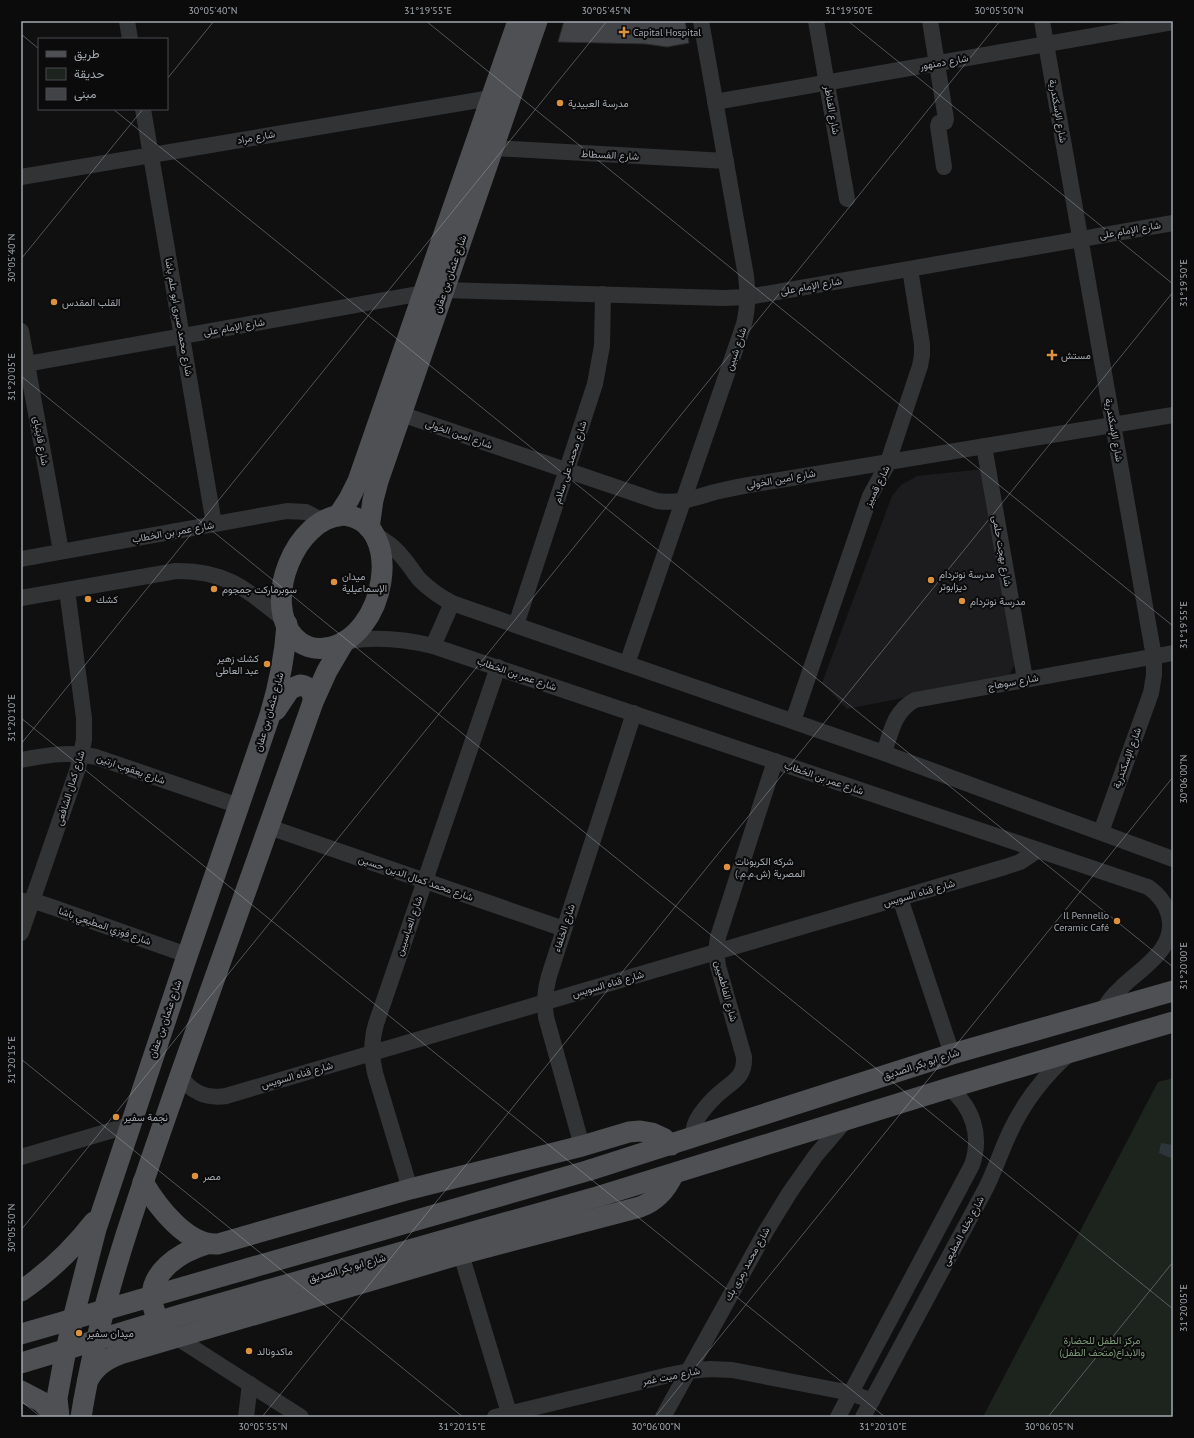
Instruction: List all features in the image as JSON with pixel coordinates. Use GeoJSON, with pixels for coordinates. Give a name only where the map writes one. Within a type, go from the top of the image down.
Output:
{"type":"FeatureCollection","features":[{"type":"Feature","properties":{"kind":"main road","name":"شارع عثمان بن عفان"},"geometry":{"type":"LineString","coordinates":[[330,518],[349,499],[356,487],[518,21]]}},
{"type":"Feature","properties":{"kind":"main road","name":"شارع عثمان بن عفان"},"geometry":{"type":"LineString","coordinates":[[371,531],[376,487],[537,21]]}},
{"type":"Feature","properties":{"kind":"main road"},"geometry":{"type":"LineString","coordinates":[[330,518],[355,518],[365,524],[371,531],[379,550],[382,575],[379,592],[373,608],[364,623],[353,636],[330,648],[315,649],[300,643],[290,632],[286,623],[282,605],[283,580],[294,550],[304,537],[330,518]]}},
{"type":"Feature","properties":{"kind":"main road","name":"شارع عثمان بن عفان"},"geometry":{"type":"LineString","coordinates":[[57,1417],[57,1398],[64,1360],[101,1210],[267,724],[280,679],[286,623]]}},
{"type":"Feature","properties":{"kind":"main road"},"geometry":{"type":"LineString","coordinates":[[81,1417],[86,1384],[113,1274],[143,1182],[314,702],[327,671],[344,642]]}},
{"type":"Feature","properties":{"kind":"main road"},"geometry":{"type":"LineString","coordinates":[[267,724],[288,692],[296,685],[303,685],[308,688],[312,693],[314,702]]}},
{"type":"Feature","properties":{"kind":"main road","name":"شارع ابو بكر الصديق"},"geometry":{"type":"LineString","coordinates":[[21,1334],[590,1170],[952,1054],[1173,991]]}},
{"type":"Feature","properties":{"kind":"main road","name":"شارع ابو بكر الصديق"},"geometry":{"type":"LineString","coordinates":[[21,1363],[180,1315],[600,1196],[949,1088],[1173,1022]]}},
{"type":"Feature","properties":{"kind":"main road"},"geometry":{"type":"LineString","coordinates":[[176,1337],[165,1328],[156,1316],[152,1295],[156,1281],[164,1269],[174,1259],[187,1251],[207,1244],[223,1243],[410,1189],[582,1146],[634,1131],[658,1135],[668,1141],[671,1145]]}},
{"type":"Feature","properties":{"kind":"main road","name":"شارع ابو بكر الصديق"},"geometry":{"type":"LineString","coordinates":[[86,1384],[94,1370],[112,1357],[461,1254],[646,1205],[660,1194],[673,1174]]}},
{"type":"Feature","properties":{"kind":"main road"},"geometry":{"type":"LineString","coordinates":[[143,1182],[166,1214],[183,1230],[196,1239],[207,1244]]}},
{"type":"Feature","properties":{"kind":"main road"},"geometry":{"type":"LineString","coordinates":[[21,1291],[51,1269],[70,1251],[94,1222],[101,1210]]}},
{"type":"Feature","properties":{"kind":"main road"},"geometry":{"type":"LineString","coordinates":[[21,1391],[42,1402],[57,1417]]}},
{"type":"Feature","properties":{"kind":"street"},"geometry":{"type":"LineString","coordinates":[[127,21],[130,38]]}},
{"type":"Feature","properties":{"kind":"street","name":"شارع شبين"},"geometry":{"type":"LineString","coordinates":[[628,664],[744,324],[748,297],[746,276],[701,21]]}},
{"type":"Feature","properties":{"kind":"street","name":"شارع القناطر"},"geometry":{"type":"LineString","coordinates":[[816,21],[847,199]]}},
{"type":"Feature","properties":{"kind":"street"},"geometry":{"type":"LineString","coordinates":[[930,21],[946,119],[945,122],[939,124],[938,126],[944,167]]}},
{"type":"Feature","properties":{"kind":"street","name":"شارع الإسكندرية"},"geometry":{"type":"LineString","coordinates":[[1042,21],[1154,657],[1154,675],[1151,693],[1101,832]]}},
{"type":"Feature","properties":{"kind":"street","name":"شارع دمنهور"},"geometry":{"type":"LineString","coordinates":[[715,102],[1046,44],[1172,24]]}},
{"type":"Feature","properties":{"kind":"street","name":"شارع مراد"},"geometry":{"type":"LineString","coordinates":[[21,177],[491,98]]}},
{"type":"Feature","properties":{"kind":"street","name":"شارع محمد صبرى ابو علم باشا"},"geometry":{"type":"LineString","coordinates":[[143,110],[214,524]]}},
{"type":"Feature","properties":{"kind":"street","name":"شارع الفسطاط"},"geometry":{"type":"LineString","coordinates":[[493,148],[726,161]]}},
{"type":"Feature","properties":{"kind":"street","name":"شارع الإمام على"},"geometry":{"type":"LineString","coordinates":[[444,290],[727,298],[748,297],[1173,223]]}},
{"type":"Feature","properties":{"kind":"street","name":"شارع قمبيز"},"geometry":{"type":"LineString","coordinates":[[793,721],[870,496],[876,483],[886,469],[919,372],[922,344],[910,269]]}},
{"type":"Feature","properties":{"kind":"street","name":"شارع الإمام على"},"geometry":{"type":"LineString","coordinates":[[24,364],[423,293]]}},
{"type":"Feature","properties":{"kind":"street","name":"شارع محمد على سلام"},"geometry":{"type":"LineString","coordinates":[[516,625],[598,374],[602,346],[602,294]]}},
{"type":"Feature","properties":{"kind":"street","name":"شارع قايتباى"},"geometry":{"type":"LineString","coordinates":[[21,331],[24,364],[61,551]]}},
{"type":"Feature","properties":{"kind":"street","name":"شارع امين الخولى"},"geometry":{"type":"LineString","coordinates":[[401,414],[657,500],[674,502],[755,484],[1173,415]]}},
{"type":"Feature","properties":{"kind":"street","name":"شارع بهجت حلمى"},"geometry":{"type":"LineString","coordinates":[[984,446],[1024,679]]}},
{"type":"Feature","properties":{"kind":"street","name":"شارع عمر بن الخطاب"},"geometry":{"type":"LineString","coordinates":[[21,559],[292,511],[306,512],[330,518]]}},
{"type":"Feature","properties":{"kind":"street"},"geometry":{"type":"LineString","coordinates":[[371,531],[397,550],[418,578],[429,588],[452,603],[884,753],[1173,859]]}},
{"type":"Feature","properties":{"kind":"street"},"geometry":{"type":"LineString","coordinates":[[21,598],[176,571],[202,572],[221,577],[239,585],[286,623]]}},
{"type":"Feature","properties":{"kind":"street","name":"شارع كمال الشافعى"},"geometry":{"type":"LineString","coordinates":[[21,933],[26,901],[76,775],[84,740],[84,718],[67,590]]}},
{"type":"Feature","properties":{"kind":"street"},"geometry":{"type":"LineString","coordinates":[[433,646],[452,603]]}},
{"type":"Feature","properties":{"kind":"street","name":"شارع عمر بن الخطاب"},"geometry":{"type":"LineString","coordinates":[[344,642],[359,640],[389,640],[415,642],[433,646],[1148,887],[1162,900],[1171,912],[1170,931],[1166,944],[1142,969],[1117,991],[1102,1012]]}},
{"type":"Feature","properties":{"kind":"street","name":"شارع سوهاج"},"geometry":{"type":"LineString","coordinates":[[884,753],[896,716],[904,707],[915,700],[1173,653]]}},
{"type":"Feature","properties":{"kind":"street","name":"شارع العباسيين"},"geometry":{"type":"LineString","coordinates":[[410,1189],[375,1073],[372,1053],[373,1039],[376,1024],[498,667]]}},
{"type":"Feature","properties":{"kind":"street","name":"شارع الخلفاء"},"geometry":{"type":"LineString","coordinates":[[582,1146],[548,1025],[545,1002],[547,982],[634,714]]}},
{"type":"Feature","properties":{"kind":"street","name":"شارع يعقوب ارتين"},"geometry":{"type":"LineString","coordinates":[[21,760],[53,754],[82,754],[103,759],[239,806]]}},
{"type":"Feature","properties":{"kind":"street","name":"شارع الفاطميين"},"geometry":{"type":"LineString","coordinates":[[694,1137],[694,1127],[703,1110],[720,1092],[738,1078],[743,1070],[745,1062],[718,966],[716,952],[718,937],[775,761]]}},
{"type":"Feature","properties":{"kind":"street","name":"شارع محمد كمال الدين حسين"},"geometry":{"type":"LineString","coordinates":[[269,827],[564,929]]}},
{"type":"Feature","properties":{"kind":"street","name":"شارع قناه السويس"},"geometry":{"type":"LineString","coordinates":[[180,1075],[187,1084],[200,1093],[210,1096],[221,1096],[1010,866],[1020,862],[1038,850]]}},
{"type":"Feature","properties":{"kind":"street"},"geometry":{"type":"LineString","coordinates":[[900,898],[952,1054]]}},
{"type":"Feature","properties":{"kind":"street","name":"شارع فوزي المطيعي باشا"},"geometry":{"type":"LineString","coordinates":[[26,901],[55,908],[187,955]]}},
{"type":"Feature","properties":{"kind":"street","name":"شارع نخله المطيعى"},"geometry":{"type":"LineString","coordinates":[[863,1417],[992,1176],[1008,1136],[1018,1117],[1031,1096],[1047,1076],[1071,1052]]}},
{"type":"Feature","properties":{"kind":"street"},"geometry":{"type":"LineString","coordinates":[[838,1417],[972,1166],[977,1144],[974,1123],[964,1103],[949,1088]]}},
{"type":"Feature","properties":{"kind":"street","name":"شارع محمد رمزى بك"},"geometry":{"type":"LineString","coordinates":[[663,1417],[766,1231],[790,1192],[816,1155],[846,1120]]}},
{"type":"Feature","properties":{"kind":"street"},"geometry":{"type":"LineString","coordinates":[[21,1157],[130,1125]]}},
{"type":"Feature","properties":{"kind":"street"},"geometry":{"type":"LineString","coordinates":[[461,1254],[502,1415]]}},
{"type":"Feature","properties":{"kind":"street"},"geometry":{"type":"LineString","coordinates":[[176,1337],[301,1417]]}},
{"type":"Feature","properties":{"kind":"street","name":"شارع ميت غمر"},"geometry":{"type":"LineString","coordinates":[[502,1415],[689,1371],[710,1369],[732,1370],[851,1393],[872,1401]]}},
{"type":"Feature","properties":{"kind":"street"},"geometry":{"type":"LineString","coordinates":[[246,1417],[250,1384]]}},
{"type":"Feature","properties":{"kind":"shaded area","name":"مدرسة نوتردام ديزابوتر"},"geometry":{"type":"Polygon","coordinates":[[[984,469],[1015,664],[1008,677],[847,709],[822,683],[892,496],[901,485],[917,476],[984,469]]]}},
{"type":"Feature","properties":{"kind":"shaded area"},"geometry":{"type":"Polygon","coordinates":[[[1161,1143],[1173,1145],[1173,1159],[1159,1153],[1161,1143]]]}},
{"type":"Feature","properties":{"kind":"green space","name":"مركز الطفل للحضارة والابداع(متحف الطفل)"},"geometry":{"type":"Polygon","coordinates":[[[1173,1078],[1173,1417],[983,1417],[1158,1082],[1173,1078]]]}},
{"type":"Feature","properties":{"kind":"building","name":"Capital Hospital"},"geometry":{"type":"Polygon","coordinates":[[[564,21],[685,21],[689,43],[667,47],[646,44],[558,42],[564,21]]]}},
{"type":"Feature","properties":{"kind":"place","name":"Capital Hospital"},"geometry":{"type":"Point","coordinates":[624,32]}},
{"type":"Feature","properties":{"kind":"place","name":"مدرسة العبيدية"},"geometry":{"type":"Point","coordinates":[560,103]}},
{"type":"Feature","properties":{"kind":"place","name":"القلب المقدس"},"geometry":{"type":"Point","coordinates":[54,302]}},
{"type":"Feature","properties":{"kind":"place","name":"مستش"},"geometry":{"type":"Point","coordinates":[1052,355]}},
{"type":"Feature","properties":{"kind":"place","name":"مدرسة نوتردام ديزابوتر"},"geometry":{"type":"Point","coordinates":[931,580]}},
{"type":"Feature","properties":{"kind":"place","name":"ميدان الإسماعيلية"},"geometry":{"type":"Point","coordinates":[334,582]}},
{"type":"Feature","properties":{"kind":"place","name":"سوبرماركت جمجوم"},"geometry":{"type":"Point","coordinates":[214,589]}},
{"type":"Feature","properties":{"kind":"place","name":"كشك"},"geometry":{"type":"Point","coordinates":[88,599]}},
{"type":"Feature","properties":{"kind":"place","name":"مدرسة نوتردام"},"geometry":{"type":"Point","coordinates":[962,601]}},
{"type":"Feature","properties":{"kind":"place","name":"كشك زهير عبد العاطى"},"geometry":{"type":"Point","coordinates":[267,664]}},
{"type":"Feature","properties":{"kind":"place","name":"شركه الكربونات المصرية (ش.م.م.)"},"geometry":{"type":"Point","coordinates":[727,867]}},
{"type":"Feature","properties":{"kind":"place","name":"Il Pennello Ceramic Café"},"geometry":{"type":"Point","coordinates":[1117,921]}},
{"type":"Feature","properties":{"kind":"place","name":"نجمة سفير"},"geometry":{"type":"Point","coordinates":[116,1117]}},
{"type":"Feature","properties":{"kind":"place","name":"مصر"},"geometry":{"type":"Point","coordinates":[195,1176]}},
{"type":"Feature","properties":{"kind":"place","name":"ميدان سفير"},"geometry":{"type":"Point","coordinates":[79,1333]}},
{"type":"Feature","properties":{"kind":"place","name":"ماكدونالد"},"geometry":{"type":"Point","coordinates":[249,1351]}}]}
